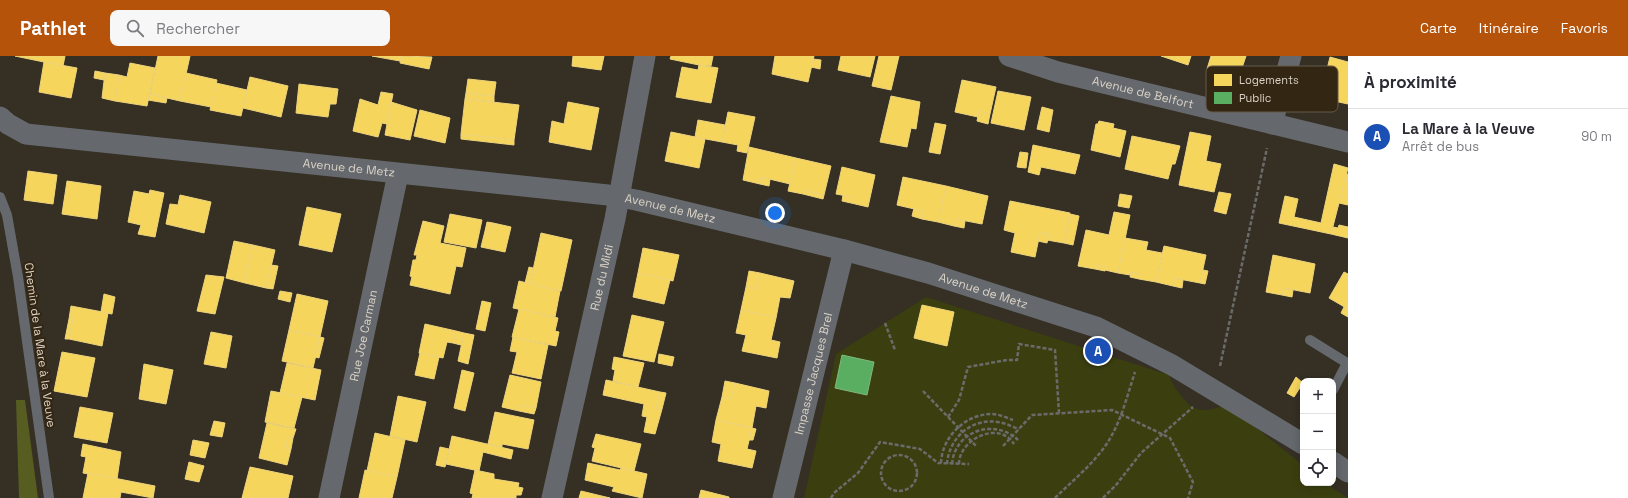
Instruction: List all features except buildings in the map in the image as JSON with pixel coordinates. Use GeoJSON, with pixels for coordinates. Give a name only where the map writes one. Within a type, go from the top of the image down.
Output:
{"type":"FeatureCollection","features":[{"type":"Feature","properties":{"kind":"street","name":"Rue du Midi"},"geometry":{"type":"LineString","coordinates":[[552,498],[619,197],[645,56]]}},
{"type":"Feature","properties":{"kind":"street","name":"Avenue de Belfort"},"geometry":{"type":"LineString","coordinates":[[1009,56],[1058,72],[1206,108]]}},
{"type":"Feature","properties":{"kind":"street"},"geometry":{"type":"LineString","coordinates":[[1288,66],[1291,56]]}},
{"type":"Feature","properties":{"kind":"street","name":"Avenue de Belfort"},"geometry":{"type":"LineString","coordinates":[[1223,112],[1348,142]]}},
{"type":"Feature","properties":{"kind":"street"},"geometry":{"type":"LineString","coordinates":[[1272,124],[1275,112]]}},
{"type":"Feature","properties":{"kind":"street","name":"Avenue de Metz"},"geometry":{"type":"LineString","coordinates":[[3,123],[26,134],[619,197],[844,250],[928,273],[1096,327],[1172,365],[1300,442]]}},
{"type":"Feature","properties":{"kind":"street","name":"Rue Joe Carman"},"geometry":{"type":"LineString","coordinates":[[329,498],[398,174]]}},
{"type":"Feature","properties":{"kind":"street","name":"Impasse Jacques Brel"},"geometry":{"type":"LineString","coordinates":[[783,498],[844,250]]}},
{"type":"Feature","properties":{"kind":"street"},"geometry":{"type":"LineString","coordinates":[[1336,464],[1348,472]]}},
{"type":"Feature","properties":{"kind":"lane","name":"Chemin de la Mare à la Veuve"},"geometry":{"type":"LineString","coordinates":[[0,197],[7,215],[18,277],[49,498]]}},
{"type":"Feature","properties":{"kind":"lane"},"geometry":{"type":"LineString","coordinates":[[1310,340],[1347,363],[1336,384]]}},
{"type":"Feature","properties":{"kind":"path"},"geometry":{"type":"LineString","coordinates":[[1103,498],[1116,485],[1141,453],[1191,408],[1215,391],[1272,124]]}},
{"type":"Feature","properties":{"kind":"path"},"geometry":{"type":"LineString","coordinates":[[884,323],[895,350]]}},
{"type":"Feature","properties":{"kind":"path"},"geometry":{"type":"LineString","coordinates":[[948,417],[959,400],[968,367],[1006,360],[1017,360],[1019,344],[1055,350],[1059,413]]}},
{"type":"Feature","properties":{"kind":"path"},"geometry":{"type":"LineString","coordinates":[[1055,498],[1087,467],[1112,435],[1121,414],[1135,371]]}},
{"type":"Feature","properties":{"kind":"path"},"geometry":{"type":"LineString","coordinates":[[923,391],[977,447]]}},
{"type":"Feature","properties":{"kind":"path"},"geometry":{"type":"LineString","coordinates":[[1003,446],[1032,415],[1112,410],[1163,433],[1170,438],[1193,482],[1188,498]]}},
{"type":"Feature","properties":{"kind":"path"},"geometry":{"type":"LineString","coordinates":[[941,463],[943,448],[952,432],[972,418],[991,414],[1013,420]]}},
{"type":"Feature","properties":{"kind":"path"},"geometry":{"type":"LineString","coordinates":[[947,464],[949,451],[962,432],[968,427],[985,422],[1004,423],[1019,430]]}},
{"type":"Feature","properties":{"kind":"path"},"geometry":{"type":"LineString","coordinates":[[952,464],[955,451],[966,436],[977,431],[991,428],[1007,431],[1014,435],[1018,440]]}},
{"type":"Feature","properties":{"kind":"path"},"geometry":{"type":"LineString","coordinates":[[959,464],[961,454],[971,441],[984,434],[1002,435],[1010,439],[1014,444]]}},
{"type":"Feature","properties":{"kind":"path"},"geometry":{"type":"LineString","coordinates":[[831,498],[834,493],[858,472],[880,442],[920,449],[938,463],[969,464]]}},
{"type":"Feature","properties":{"kind":"path"},"geometry":{"type":"LineString","coordinates":[[901,455],[911,459],[917,474],[913,485],[902,490],[890,488],[882,479],[882,466],[886,461],[895,456],[901,455]]}},
{"type":"Feature","properties":{"kind":"green space"},"geometry":{"type":"Polygon","coordinates":[[[926,297],[1169,375],[1182,397],[1192,407],[1207,410],[1227,405],[1300,463],[1300,486],[1330,486],[1348,498],[804,498],[836,354],[926,297]]]}},
{"type":"Feature","properties":{"kind":"green space"},"geometry":{"type":"Polygon","coordinates":[[[16,400],[25,400],[38,498],[19,498],[16,400]]]}},
{"type":"Feature","properties":{"kind":"place","name":"La Mare à la Veuve"},"geometry":{"type":"Point","coordinates":[1098,351]}}]}
